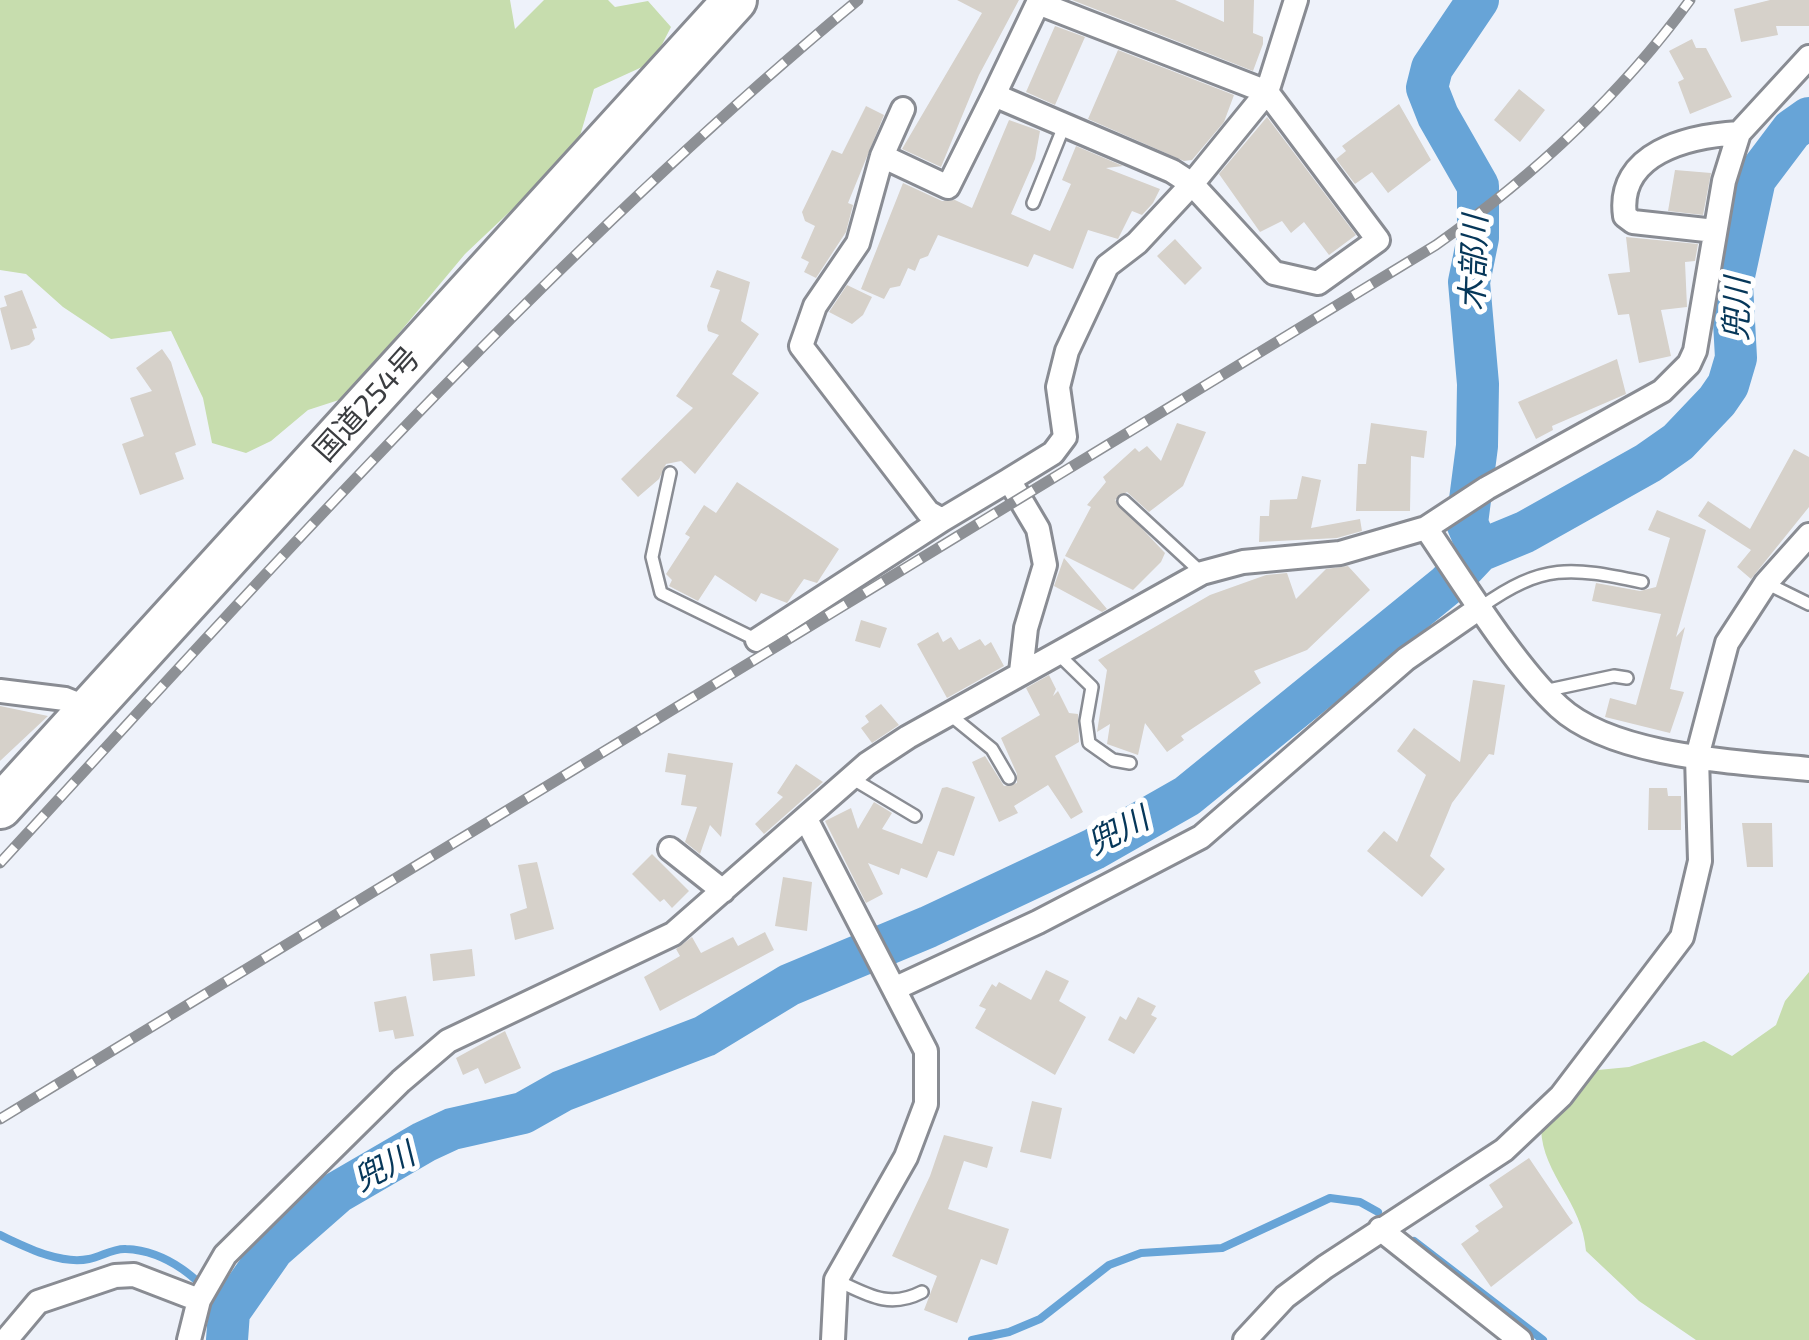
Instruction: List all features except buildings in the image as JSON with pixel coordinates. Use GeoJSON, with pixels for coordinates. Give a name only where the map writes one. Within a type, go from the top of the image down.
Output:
{"type":"FeatureCollection","features":[{"type":"Feature","properties":{"kind":"highway","name":"国道254号"},"geometry":{"type":"LineString","coordinates":[[0,808],[735,0]]}},
{"type":"Feature","properties":{"kind":"street"},"geometry":{"type":"LineString","coordinates":[[757,640],[1053,453],[1064,437],[1058,387],[1067,352],[1107,266],[1138,243],[1267,92],[1296,0]]}},
{"type":"Feature","properties":{"kind":"street"},"geometry":{"type":"LineString","coordinates":[[882,156],[948,187],[1038,3],[1267,92],[1378,240],[1318,283],[1274,273],[1192,184],[994,94]]}},
{"type":"Feature","properties":{"kind":"street"},"geometry":{"type":"LineString","coordinates":[[189,1340],[204,1290],[225,1255],[332,1148],[448,1042],[673,934],[881,755],[1054,652],[1202,573],[1242,562],[1340,553],[1430,532],[1456,508],[1487,488],[1662,391],[1694,351],[1702,324],[1715,230],[1739,133],[1809,57]]}},
{"type":"Feature","properties":{"kind":"street"},"geometry":{"type":"LineString","coordinates":[[902,109],[882,156],[858,243],[815,306],[802,346],[928,512],[942,520]]}},
{"type":"Feature","properties":{"kind":"street"},"geometry":{"type":"LineString","coordinates":[[1715,230],[1633,222],[1625,216],[1625,182],[1632,171],[1666,148],[1706,134],[1739,133]]}},
{"type":"Feature","properties":{"kind":"street"},"geometry":{"type":"LineString","coordinates":[[1008,480],[1038,530],[1046,565],[1026,628],[1021,672]]}},
{"type":"Feature","properties":{"kind":"street"},"geometry":{"type":"LineString","coordinates":[[1430,532],[1560,709],[1586,725],[1697,757],[1809,769]]}},
{"type":"Feature","properties":{"kind":"street"},"geometry":{"type":"LineString","coordinates":[[1245,1340],[1285,1297],[1504,1150],[1562,1096],[1682,937],[1700,860],[1697,757],[1726,643],[1766,583],[1809,535]]}},
{"type":"Feature","properties":{"kind":"street"},"geometry":{"type":"LineString","coordinates":[[891,981],[1054,914],[1201,837],[1406,659],[1478,602]]}},
{"type":"Feature","properties":{"kind":"street"},"geometry":{"type":"LineString","coordinates":[[0,690],[66,699],[90,709]]}},
{"type":"Feature","properties":{"kind":"street"},"geometry":{"type":"LineString","coordinates":[[807,820],[852,915],[926,1051],[926,1104],[906,1157],[836,1280],[833,1340]]}},
{"type":"Feature","properties":{"kind":"street"},"geometry":{"type":"LineString","coordinates":[[670,849],[723,892]]}},
{"type":"Feature","properties":{"kind":"street"},"geometry":{"type":"LineString","coordinates":[[1380,1230],[1520,1340]]}},
{"type":"Feature","properties":{"kind":"street"},"geometry":{"type":"LineString","coordinates":[[6,1340],[38,1302],[114,1276],[134,1275],[204,1290]]}},
{"type":"Feature","properties":{"kind":"lane"},"geometry":{"type":"LineString","coordinates":[[1033,204],[1064,126]]}},
{"type":"Feature","properties":{"kind":"lane"},"geometry":{"type":"LineString","coordinates":[[670,473],[652,557],[661,593],[757,640]]}},
{"type":"Feature","properties":{"kind":"lane"},"geometry":{"type":"LineString","coordinates":[[1124,501],[1202,573]]}},
{"type":"Feature","properties":{"kind":"lane"},"geometry":{"type":"LineString","coordinates":[[1478,602],[1534,575],[1560,569],[1642,582]]}},
{"type":"Feature","properties":{"kind":"lane"},"geometry":{"type":"LineString","coordinates":[[1766,583],[1809,604]]}},
{"type":"Feature","properties":{"kind":"lane"},"geometry":{"type":"LineString","coordinates":[[1054,652],[1086,678],[1092,688],[1086,722],[1089,743],[1114,760],[1130,763]]}},
{"type":"Feature","properties":{"kind":"lane"},"geometry":{"type":"LineString","coordinates":[[1544,690],[1614,676],[1628,678]]}},
{"type":"Feature","properties":{"kind":"lane"},"geometry":{"type":"LineString","coordinates":[[949,714],[992,748],[1009,778]]}},
{"type":"Feature","properties":{"kind":"lane"},"geometry":{"type":"LineString","coordinates":[[853,779],[915,816]]}},
{"type":"Feature","properties":{"kind":"lane"},"geometry":{"type":"LineString","coordinates":[[836,1280],[878,1300],[902,1302],[922,1292]]}},
{"type":"Feature","properties":{"kind":"green space"},"geometry":{"type":"Polygon","coordinates":[[[0,0],[510,0],[515,29],[544,0],[608,0],[615,7],[648,1],[671,27],[653,62],[594,89],[576,149],[465,254],[345,398],[308,410],[271,441],[246,453],[212,443],[203,398],[171,331],[111,339],[63,307],[26,274],[0,270],[0,0]]]}},
{"type":"Feature","properties":{"kind":"green space"},"geometry":{"type":"Polygon","coordinates":[[[1809,972],[1809,1340],[1696,1340],[1639,1301],[1586,1251],[1578,1217],[1548,1161],[1541,1129],[1598,1070],[1629,1067],[1704,1041],[1732,1056],[1776,1025],[1785,1001],[1809,972]]]}},
{"type":"Feature","properties":{"kind":"waterway","name":"木部川"},"geometry":{"type":"LineString","coordinates":[[1478,0],[1432,68],[1427,88],[1438,116],[1478,186],[1478,238],[1469,282],[1478,384],[1477,446],[1467,523],[1479,551]]}},
{"type":"Feature","properties":{"kind":"waterway","name":"兜川"},"geometry":{"type":"LineString","coordinates":[[227,1340],[229,1312],[273,1249],[338,1192],[452,1129],[523,1113],[562,1091],[705,1036],[789,985],[928,927],[1094,849],[1187,796],[1448,584],[1479,551],[1525,532],[1678,442],[1717,401],[1728,385],[1736,358],[1732,285],[1755,179],[1792,130],[1809,118]]}},
{"type":"Feature","properties":{"kind":"waterway"},"geometry":{"type":"LineString","coordinates":[[972,1340],[1009,1332],[1040,1319],[1109,1265],[1141,1253],[1222,1248],[1330,1198],[1360,1202],[1378,1212]]}},
{"type":"Feature","properties":{"kind":"waterway"},"geometry":{"type":"LineString","coordinates":[[0,1235],[43,1254],[67,1259],[89,1259],[121,1249],[157,1255],[196,1279],[229,1312]]}},
{"type":"Feature","properties":{"kind":"waterway"},"geometry":{"type":"LineString","coordinates":[[1414,1241],[1543,1340]]}},
{"type":"Feature","properties":{"kind":"railway"},"geometry":{"type":"LineString","coordinates":[[0,863],[309,527],[521,308],[630,202],[858,0]]}},
{"type":"Feature","properties":{"kind":"railway"},"geometry":{"type":"LineString","coordinates":[[0,1119],[1436,245],[1506,192],[1573,133],[1634,69],[1690,0]]}}]}
